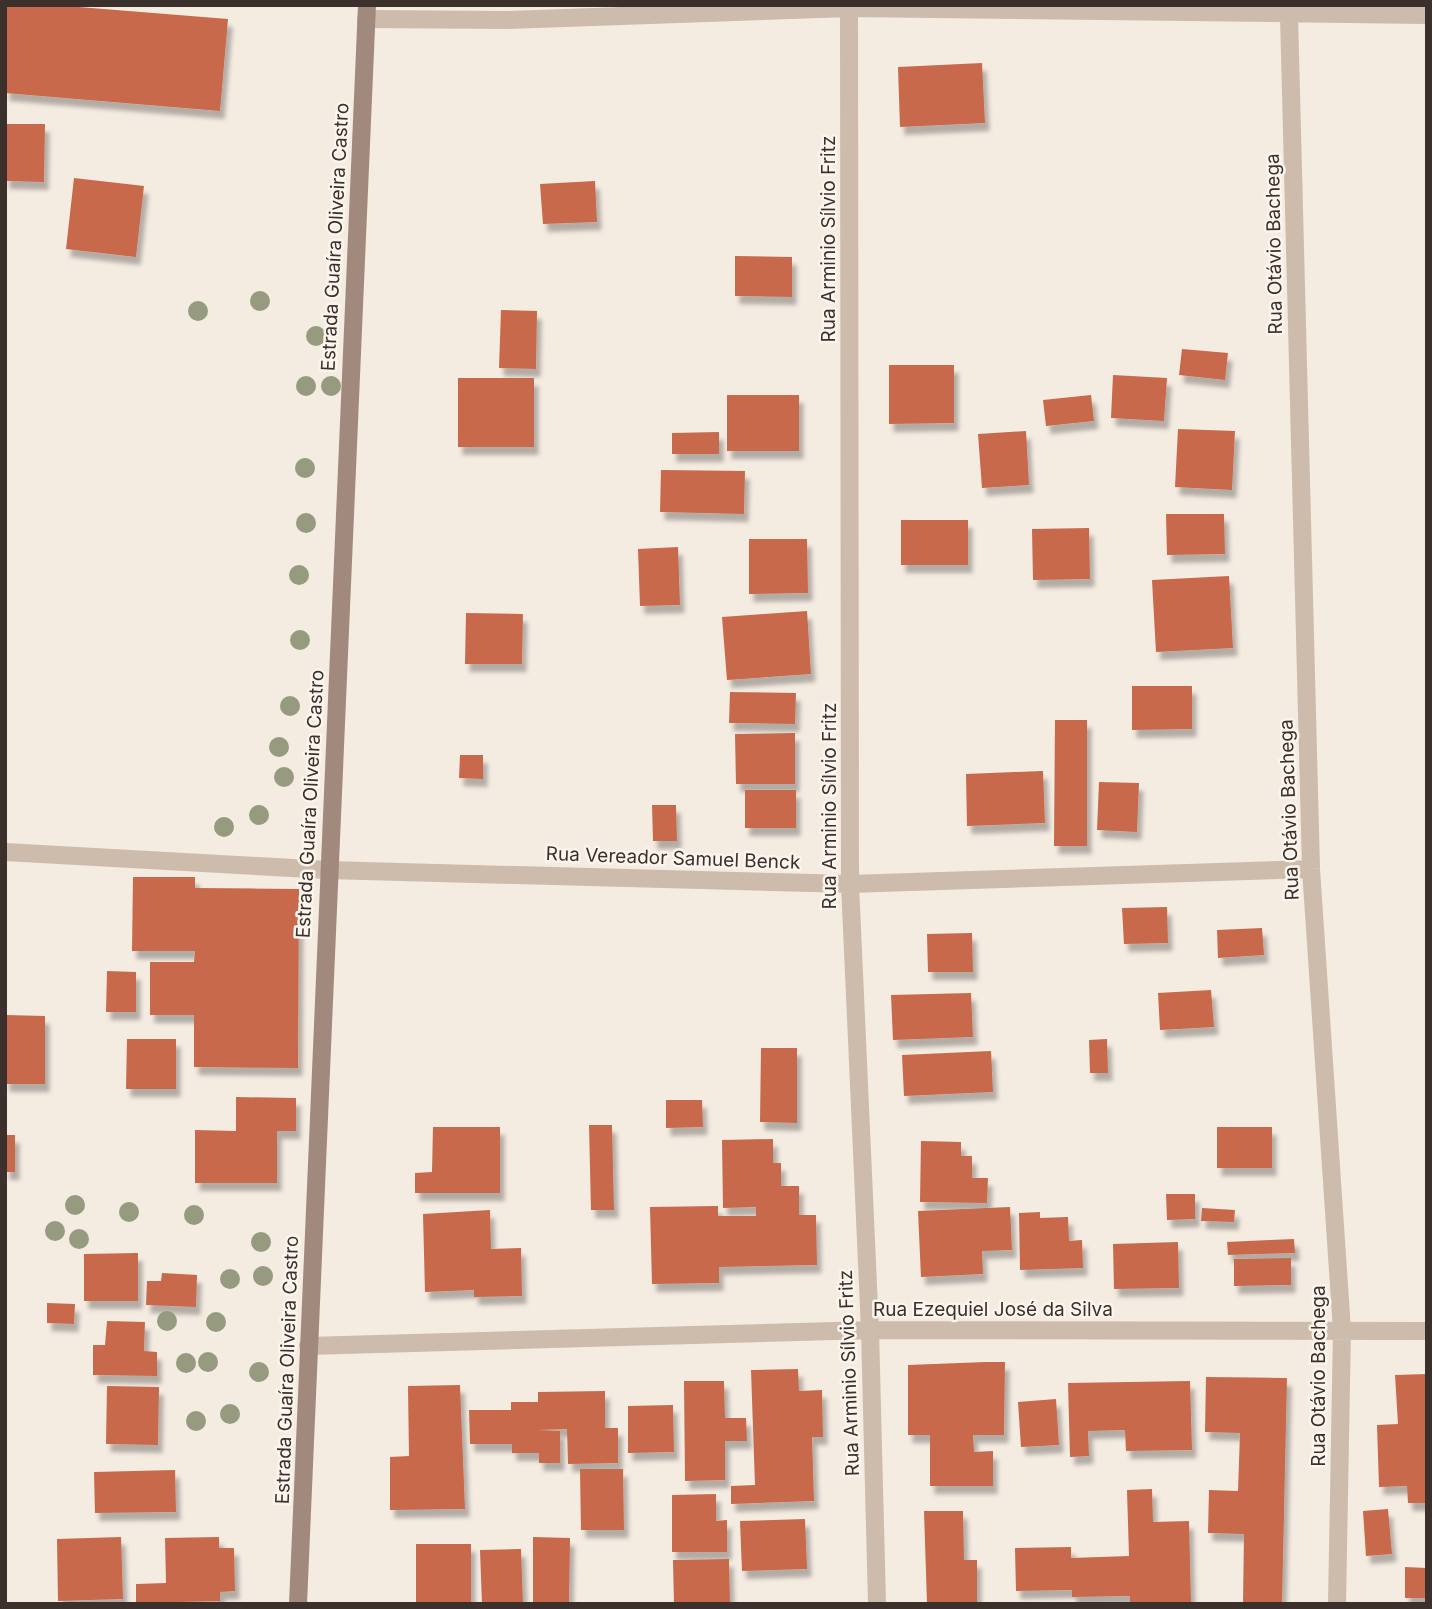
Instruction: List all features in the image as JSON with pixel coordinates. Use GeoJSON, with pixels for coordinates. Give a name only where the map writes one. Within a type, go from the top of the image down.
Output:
{"type":"FeatureCollection","features":[{"type":"Feature","properties":{"kind":"street"},"geometry":{"type":"LineString","coordinates":[[366,12],[508,20],[849,8],[1427,15]]}},
{"type":"Feature","properties":{"kind":"street","name":"Rua Arminio Sílvio Fritz"},"geometry":{"type":"LineString","coordinates":[[849,8],[850,884],[870,1330],[877,1604]]}},
{"type":"Feature","properties":{"kind":"street","name":"Estrada Guaíra Oliveira Castro"},"geometry":{"type":"LineString","coordinates":[[298,1604],[366,12]]}},
{"type":"Feature","properties":{"kind":"street","name":"Rua Otávio Bachega"},"geometry":{"type":"LineString","coordinates":[[1289,15],[1311,869],[1342,1330],[1337,1604]]}},
{"type":"Feature","properties":{"kind":"street","name":"Rua Vereador Samuel Benck"},"geometry":{"type":"LineString","coordinates":[[5,852],[328,870],[850,884],[1311,869]]}},
{"type":"Feature","properties":{"kind":"street","name":"Rua Ezequiel José da Silva"},"geometry":{"type":"LineString","coordinates":[[309,1346],[870,1330],[1427,1331]]}},
{"type":"Feature","properties":{"kind":"building"},"geometry":{"type":"Polygon","coordinates":[[[5,5],[54,5],[228,19],[220,111],[5,93],[5,5]]]}},
{"type":"Feature","properties":{"kind":"building"},"geometry":{"type":"Polygon","coordinates":[[[982,63],[985,123],[900,127],[898,67],[982,63]]]}},
{"type":"Feature","properties":{"kind":"building"},"geometry":{"type":"Polygon","coordinates":[[[5,124],[45,124],[44,182],[5,181],[5,124]]]}},
{"type":"Feature","properties":{"kind":"building"},"geometry":{"type":"Polygon","coordinates":[[[74,178],[144,186],[136,257],[66,249],[74,178]]]}},
{"type":"Feature","properties":{"kind":"building"},"geometry":{"type":"Polygon","coordinates":[[[595,181],[597,222],[543,224],[540,184],[595,181]]]}},
{"type":"Feature","properties":{"kind":"building"},"geometry":{"type":"Polygon","coordinates":[[[735,256],[792,257],[792,297],[735,296],[735,256]]]}},
{"type":"Feature","properties":{"kind":"building"},"geometry":{"type":"Polygon","coordinates":[[[501,310],[537,311],[536,369],[499,368],[501,310]]]}},
{"type":"Feature","properties":{"kind":"building"},"geometry":{"type":"Polygon","coordinates":[[[1182,349],[1228,353],[1225,380],[1179,375],[1182,349]]]}},
{"type":"Feature","properties":{"kind":"building"},"geometry":{"type":"Polygon","coordinates":[[[889,365],[954,365],[954,423],[889,424],[889,365]]]}},
{"type":"Feature","properties":{"kind":"building"},"geometry":{"type":"Polygon","coordinates":[[[1113,375],[1167,378],[1164,421],[1111,418],[1113,375]]]}},
{"type":"Feature","properties":{"kind":"building"},"geometry":{"type":"Polygon","coordinates":[[[458,378],[534,378],[534,447],[458,447],[458,378]]]}},
{"type":"Feature","properties":{"kind":"building"},"geometry":{"type":"Polygon","coordinates":[[[727,395],[799,395],[799,451],[727,451],[727,395]]]}},
{"type":"Feature","properties":{"kind":"building"},"geometry":{"type":"Polygon","coordinates":[[[1091,395],[1094,421],[1046,426],[1043,400],[1091,395]]]}},
{"type":"Feature","properties":{"kind":"building"},"geometry":{"type":"Polygon","coordinates":[[[1178,429],[1235,431],[1232,490],[1175,487],[1178,429]]]}},
{"type":"Feature","properties":{"kind":"building"},"geometry":{"type":"Polygon","coordinates":[[[1026,431],[1029,485],[982,488],[978,434],[1026,431]]]}},
{"type":"Feature","properties":{"kind":"building"},"geometry":{"type":"Polygon","coordinates":[[[719,432],[719,454],[672,454],[672,433],[719,432]]]}},
{"type":"Feature","properties":{"kind":"building"},"geometry":{"type":"Polygon","coordinates":[[[661,470],[745,471],[744,514],[660,512],[661,470]]]}},
{"type":"Feature","properties":{"kind":"building"},"geometry":{"type":"Polygon","coordinates":[[[1166,514],[1224,514],[1225,554],[1167,555],[1166,514]]]}},
{"type":"Feature","properties":{"kind":"building"},"geometry":{"type":"Polygon","coordinates":[[[901,520],[968,520],[968,565],[901,565],[901,520]]]}},
{"type":"Feature","properties":{"kind":"building"},"geometry":{"type":"Polygon","coordinates":[[[1089,528],[1090,579],[1033,580],[1032,529],[1089,528]]]}},
{"type":"Feature","properties":{"kind":"building"},"geometry":{"type":"Polygon","coordinates":[[[749,539],[807,539],[808,593],[749,594],[749,539]]]}},
{"type":"Feature","properties":{"kind":"building"},"geometry":{"type":"Polygon","coordinates":[[[678,547],[680,605],[640,606],[638,549],[678,547]]]}},
{"type":"Feature","properties":{"kind":"building"},"geometry":{"type":"Polygon","coordinates":[[[1229,576],[1233,648],[1156,652],[1152,580],[1229,576]]]}},
{"type":"Feature","properties":{"kind":"building"},"geometry":{"type":"Polygon","coordinates":[[[807,611],[811,674],[727,680],[722,617],[807,611]]]}},
{"type":"Feature","properties":{"kind":"building"},"geometry":{"type":"Polygon","coordinates":[[[466,613],[523,614],[522,664],[465,664],[466,613]]]}},
{"type":"Feature","properties":{"kind":"building"},"geometry":{"type":"Polygon","coordinates":[[[1132,686],[1192,686],[1192,729],[1132,730],[1132,686]]]}},
{"type":"Feature","properties":{"kind":"building"},"geometry":{"type":"Polygon","coordinates":[[[730,692],[796,693],[795,724],[729,723],[730,692]]]}},
{"type":"Feature","properties":{"kind":"building"},"geometry":{"type":"Polygon","coordinates":[[[1055,720],[1087,720],[1087,846],[1054,846],[1055,720]]]}},
{"type":"Feature","properties":{"kind":"building"},"geometry":{"type":"Polygon","coordinates":[[[795,733],[795,784],[736,784],[735,734],[795,733]]]}},
{"type":"Feature","properties":{"kind":"building"},"geometry":{"type":"Polygon","coordinates":[[[460,755],[483,755],[483,779],[459,778],[460,755]]]}},
{"type":"Feature","properties":{"kind":"building"},"geometry":{"type":"Polygon","coordinates":[[[1043,771],[1045,823],[967,826],[966,774],[1043,771]]]}},
{"type":"Feature","properties":{"kind":"building"},"geometry":{"type":"Polygon","coordinates":[[[1099,782],[1139,783],[1137,832],[1097,830],[1099,782]]]}},
{"type":"Feature","properties":{"kind":"building"},"geometry":{"type":"Polygon","coordinates":[[[745,790],[796,790],[796,828],[745,828],[745,790]]]}},
{"type":"Feature","properties":{"kind":"building"},"geometry":{"type":"Polygon","coordinates":[[[652,805],[676,805],[677,841],[653,841],[652,805]]]}},
{"type":"Feature","properties":{"kind":"building"},"geometry":{"type":"Polygon","coordinates":[[[133,877],[195,877],[195,888],[299,889],[298,1068],[194,1067],[194,1015],[150,1015],[150,962],[194,962],[195,951],[132,951],[133,877]]]}},
{"type":"Feature","properties":{"kind":"building"},"geometry":{"type":"Polygon","coordinates":[[[1167,907],[1168,943],[1124,944],[1122,908],[1167,907]]]}},
{"type":"Feature","properties":{"kind":"building"},"geometry":{"type":"Polygon","coordinates":[[[1262,928],[1264,955],[1218,958],[1217,930],[1262,928]]]}},
{"type":"Feature","properties":{"kind":"building"},"geometry":{"type":"Polygon","coordinates":[[[972,933],[973,972],[928,972],[927,934],[972,933]]]}},
{"type":"Feature","properties":{"kind":"building"},"geometry":{"type":"Polygon","coordinates":[[[107,971],[136,972],[136,1012],[106,1012],[107,971]]]}},
{"type":"Feature","properties":{"kind":"building"},"geometry":{"type":"Polygon","coordinates":[[[1211,990],[1214,1027],[1160,1030],[1158,993],[1211,990]]]}},
{"type":"Feature","properties":{"kind":"building"},"geometry":{"type":"Polygon","coordinates":[[[971,993],[973,1037],[893,1040],[891,995],[971,993]]]}},
{"type":"Feature","properties":{"kind":"building"},"geometry":{"type":"Polygon","coordinates":[[[5,1015],[45,1016],[45,1084],[5,1084],[5,1015]]]}},
{"type":"Feature","properties":{"kind":"building"},"geometry":{"type":"Polygon","coordinates":[[[127,1039],[176,1039],[176,1089],[126,1089],[127,1039]]]}},
{"type":"Feature","properties":{"kind":"building"},"geometry":{"type":"Polygon","coordinates":[[[1107,1039],[1108,1073],[1090,1073],[1089,1040],[1107,1039]]]}},
{"type":"Feature","properties":{"kind":"building"},"geometry":{"type":"Polygon","coordinates":[[[761,1048],[797,1048],[797,1123],[760,1122],[761,1048]]]}},
{"type":"Feature","properties":{"kind":"building"},"geometry":{"type":"Polygon","coordinates":[[[991,1051],[993,1092],[904,1096],[902,1055],[991,1051]]]}},
{"type":"Feature","properties":{"kind":"building"},"geometry":{"type":"Polygon","coordinates":[[[236,1097],[296,1098],[296,1131],[277,1131],[277,1183],[195,1183],[195,1130],[236,1131],[236,1097]]]}},
{"type":"Feature","properties":{"kind":"building"},"geometry":{"type":"Polygon","coordinates":[[[666,1100],[702,1100],[703,1127],[666,1128],[666,1100]]]}},
{"type":"Feature","properties":{"kind":"building"},"geometry":{"type":"Polygon","coordinates":[[[589,1125],[612,1125],[614,1210],[591,1210],[589,1125]]]}},
{"type":"Feature","properties":{"kind":"building"},"geometry":{"type":"Polygon","coordinates":[[[433,1127],[500,1127],[500,1193],[415,1193],[415,1173],[432,1172],[433,1127]]]}},
{"type":"Feature","properties":{"kind":"building"},"geometry":{"type":"Polygon","coordinates":[[[1217,1127],[1272,1127],[1272,1168],[1217,1168],[1217,1127]]]}},
{"type":"Feature","properties":{"kind":"building"},"geometry":{"type":"Polygon","coordinates":[[[5,1135],[15,1135],[15,1172],[5,1172],[5,1135]]]}},
{"type":"Feature","properties":{"kind":"building"},"geometry":{"type":"Polygon","coordinates":[[[773,1139],[773,1163],[781,1163],[781,1186],[799,1186],[799,1215],[816,1215],[817,1265],[719,1267],[719,1283],[652,1284],[650,1207],[718,1206],[718,1216],[756,1216],[756,1207],[723,1208],[722,1140],[773,1139]]]}},
{"type":"Feature","properties":{"kind":"building"},"geometry":{"type":"Polygon","coordinates":[[[921,1141],[961,1142],[961,1156],[972,1156],[972,1178],[988,1178],[987,1203],[920,1202],[921,1141]]]}},
{"type":"Feature","properties":{"kind":"building"},"geometry":{"type":"Polygon","coordinates":[[[1166,1194],[1195,1194],[1195,1219],[1167,1220],[1166,1194]]]}},
{"type":"Feature","properties":{"kind":"building"},"geometry":{"type":"Polygon","coordinates":[[[1010,1207],[1012,1250],[982,1251],[983,1274],[921,1277],[918,1211],[1010,1207]]]}},
{"type":"Feature","properties":{"kind":"building"},"geometry":{"type":"Polygon","coordinates":[[[1202,1208],[1235,1210],[1234,1222],[1201,1221],[1202,1208]]]}},
{"type":"Feature","properties":{"kind":"building"},"geometry":{"type":"Polygon","coordinates":[[[490,1210],[491,1249],[521,1248],[522,1296],[474,1297],[474,1290],[425,1292],[423,1214],[490,1210]]]}},
{"type":"Feature","properties":{"kind":"building"},"geometry":{"type":"Polygon","coordinates":[[[1040,1212],[1040,1218],[1068,1217],[1069,1241],[1082,1240],[1083,1268],[1020,1270],[1019,1213],[1040,1212]]]}},
{"type":"Feature","properties":{"kind":"building"},"geometry":{"type":"Polygon","coordinates":[[[1294,1239],[1295,1253],[1228,1255],[1227,1242],[1294,1239]]]}},
{"type":"Feature","properties":{"kind":"building"},"geometry":{"type":"Polygon","coordinates":[[[1178,1242],[1179,1288],[1114,1289],[1113,1244],[1178,1242]]]}},
{"type":"Feature","properties":{"kind":"building"},"geometry":{"type":"Polygon","coordinates":[[[138,1253],[138,1301],[84,1301],[84,1254],[138,1253]]]}},
{"type":"Feature","properties":{"kind":"building"},"geometry":{"type":"Polygon","coordinates":[[[1291,1258],[1291,1285],[1234,1286],[1234,1259],[1291,1258]]]}},
{"type":"Feature","properties":{"kind":"building"},"geometry":{"type":"Polygon","coordinates":[[[162,1273],[197,1275],[196,1307],[146,1305],[147,1281],[161,1281],[162,1273]]]}},
{"type":"Feature","properties":{"kind":"building"},"geometry":{"type":"Polygon","coordinates":[[[47,1303],[75,1304],[74,1324],[47,1323],[47,1303]]]}},
{"type":"Feature","properties":{"kind":"building"},"geometry":{"type":"Polygon","coordinates":[[[107,1321],[145,1322],[144,1351],[157,1352],[157,1376],[93,1375],[93,1345],[105,1345],[107,1321]]]}},
{"type":"Feature","properties":{"kind":"building"},"geometry":{"type":"Polygon","coordinates":[[[1005,1362],[1004,1435],[973,1435],[974,1452],[993,1451],[993,1486],[930,1486],[930,1435],[908,1435],[908,1365],[1005,1362]]]}},
{"type":"Feature","properties":{"kind":"building"},"geometry":{"type":"Polygon","coordinates":[[[798,1369],[799,1391],[822,1390],[823,1437],[812,1437],[814,1501],[731,1504],[731,1486],[755,1485],[751,1370],[798,1369]]]}},
{"type":"Feature","properties":{"kind":"building"},"geometry":{"type":"Polygon","coordinates":[[[1427,1374],[1427,1503],[1408,1503],[1407,1486],[1379,1487],[1377,1425],[1398,1424],[1395,1375],[1427,1374]]]}},
{"type":"Feature","properties":{"kind":"building"},"geometry":{"type":"Polygon","coordinates":[[[1206,1377],[1287,1378],[1282,1604],[1243,1604],[1244,1534],[1208,1533],[1209,1490],[1238,1491],[1240,1433],[1205,1432],[1206,1377]]]}},
{"type":"Feature","properties":{"kind":"building"},"geometry":{"type":"Polygon","coordinates":[[[684,1381],[724,1381],[725,1418],[746,1418],[747,1441],[725,1441],[725,1480],[685,1481],[684,1381]]]}},
{"type":"Feature","properties":{"kind":"building"},"geometry":{"type":"Polygon","coordinates":[[[1190,1381],[1192,1450],[1126,1451],[1125,1430],[1088,1431],[1089,1456],[1070,1457],[1068,1383],[1190,1381]]]}},
{"type":"Feature","properties":{"kind":"building"},"geometry":{"type":"Polygon","coordinates":[[[460,1385],[465,1509],[390,1510],[390,1457],[409,1456],[408,1386],[460,1385]]]}},
{"type":"Feature","properties":{"kind":"building"},"geometry":{"type":"Polygon","coordinates":[[[107,1386],[159,1387],[158,1445],[106,1444],[107,1386]]]}},
{"type":"Feature","properties":{"kind":"building"},"geometry":{"type":"Polygon","coordinates":[[[605,1391],[605,1428],[618,1428],[618,1463],[568,1464],[567,1429],[538,1430],[560,1431],[560,1463],[539,1463],[539,1453],[512,1453],[512,1444],[470,1444],[469,1410],[511,1410],[511,1402],[538,1402],[538,1392],[605,1391]]]}},
{"type":"Feature","properties":{"kind":"building"},"geometry":{"type":"Polygon","coordinates":[[[1056,1399],[1059,1445],[1021,1447],[1018,1402],[1056,1399]]]}},
{"type":"Feature","properties":{"kind":"building"},"geometry":{"type":"Polygon","coordinates":[[[673,1405],[674,1452],[628,1453],[628,1406],[673,1405]]]}},
{"type":"Feature","properties":{"kind":"building"},"geometry":{"type":"Polygon","coordinates":[[[580,1469],[623,1469],[624,1530],[581,1530],[580,1469]]]}},
{"type":"Feature","properties":{"kind":"building"},"geometry":{"type":"Polygon","coordinates":[[[175,1470],[176,1512],[95,1513],[94,1472],[175,1470]]]}},
{"type":"Feature","properties":{"kind":"building"},"geometry":{"type":"Polygon","coordinates":[[[1152,1489],[1153,1522],[1189,1521],[1191,1603],[1130,1604],[1130,1596],[1072,1597],[1072,1590],[1016,1591],[1015,1548],[1071,1547],[1071,1558],[1129,1556],[1127,1490],[1152,1489]]]}},
{"type":"Feature","properties":{"kind":"building"},"geometry":{"type":"Polygon","coordinates":[[[716,1494],[716,1521],[727,1520],[727,1552],[672,1552],[672,1495],[716,1494]]]}},
{"type":"Feature","properties":{"kind":"building"},"geometry":{"type":"Polygon","coordinates":[[[1388,1509],[1392,1554],[1366,1556],[1363,1511],[1388,1509]]]}},
{"type":"Feature","properties":{"kind":"building"},"geometry":{"type":"Polygon","coordinates":[[[924,1511],[963,1511],[964,1560],[977,1560],[977,1604],[927,1604],[924,1511]]]}},
{"type":"Feature","properties":{"kind":"building"},"geometry":{"type":"Polygon","coordinates":[[[805,1519],[807,1569],[742,1571],[740,1521],[805,1519]]]}},
{"type":"Feature","properties":{"kind":"building"},"geometry":{"type":"Polygon","coordinates":[[[121,1537],[123,1599],[58,1601],[57,1539],[121,1537]]]}},
{"type":"Feature","properties":{"kind":"building"},"geometry":{"type":"Polygon","coordinates":[[[219,1537],[219,1548],[234,1548],[235,1591],[220,1592],[220,1601],[136,1603],[136,1584],[166,1583],[165,1538],[219,1537]]]}},
{"type":"Feature","properties":{"kind":"building"},"geometry":{"type":"Polygon","coordinates":[[[533,1537],[570,1538],[569,1604],[533,1604],[533,1537]]]}},
{"type":"Feature","properties":{"kind":"building"},"geometry":{"type":"Polygon","coordinates":[[[416,1544],[471,1544],[471,1604],[416,1604],[416,1544]]]}},
{"type":"Feature","properties":{"kind":"building"},"geometry":{"type":"Polygon","coordinates":[[[521,1549],[523,1604],[482,1604],[480,1550],[521,1549]]]}},
{"type":"Feature","properties":{"kind":"building"},"geometry":{"type":"Polygon","coordinates":[[[729,1559],[730,1604],[674,1604],[673,1560],[729,1559]]]}},
{"type":"Feature","properties":{"kind":"building"},"geometry":{"type":"Polygon","coordinates":[[[1405,1567],[1427,1568],[1427,1598],[1405,1598],[1405,1567]]]}}]}
